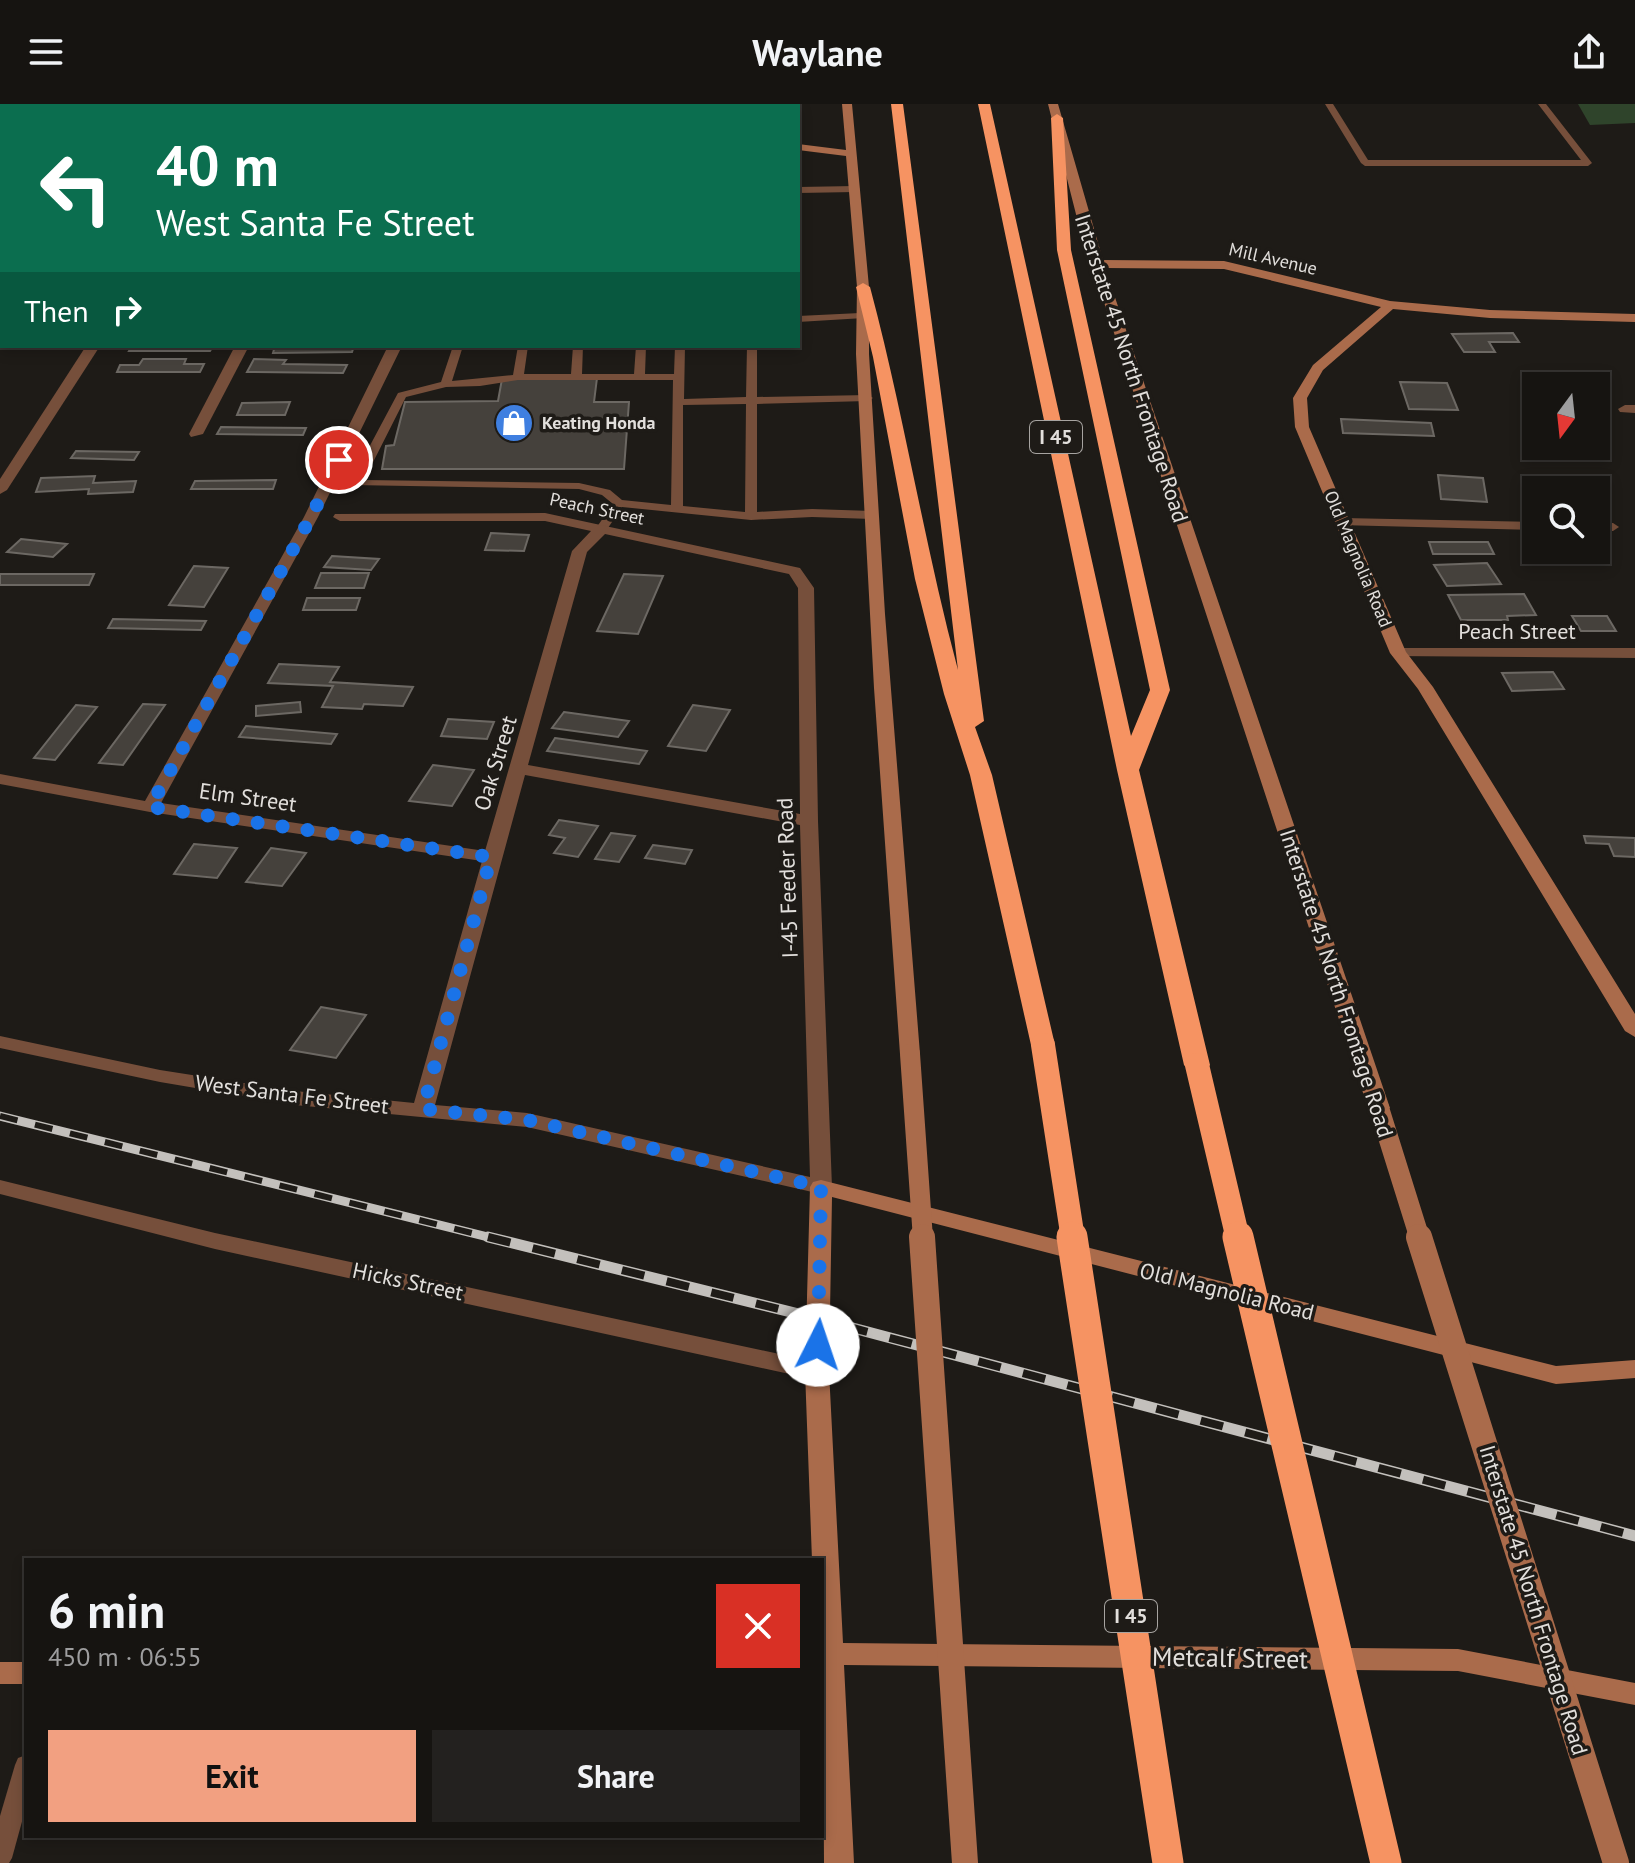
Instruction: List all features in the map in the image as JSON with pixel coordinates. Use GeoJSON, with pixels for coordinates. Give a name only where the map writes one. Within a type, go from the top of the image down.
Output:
{"type":"FeatureCollection","features":[{"type":"Feature","properties":{"kind":"highway","name":"I 45"},"geometry":{"type":"LineString","coordinates":[[897,104],[981,775],[1043,1045],[1168,1863]]}},
{"type":"Feature","properties":{"kind":"highway","name":"I 45"},"geometry":{"type":"LineString","coordinates":[[984,104],[1128,770],[1386,1863]]}},
{"type":"Feature","properties":{"kind":"highway"},"geometry":{"type":"LineString","coordinates":[[1055,111],[1064,250],[1160,690],[1128,770]]}},
{"type":"Feature","properties":{"kind":"highway"},"geometry":{"type":"LineString","coordinates":[[863,287],[881,357],[924,579],[954,694],[981,775]]}},
{"type":"Feature","properties":{"kind":"main road"},"geometry":{"type":"LineString","coordinates":[[847,104],[863,287],[860,316],[868,398],[872,515],[965,1863]]}},
{"type":"Feature","properties":{"kind":"main road","name":"Interstate 45 North Frontage Road"},"geometry":{"type":"LineString","coordinates":[[1055,111],[1085,226],[1379,1108],[1616,1863]]}},
{"type":"Feature","properties":{"kind":"main road"},"geometry":{"type":"LineString","coordinates":[[800,147],[852,153]]}},
{"type":"Feature","properties":{"kind":"main road","name":"Mill Avenue"},"geometry":{"type":"LineString","coordinates":[[1098,264],[1224,265],[1390,305]]}},
{"type":"Feature","properties":{"kind":"main road"},"geometry":{"type":"LineString","coordinates":[[1390,305],[1490,314],[1635,318]]}},
{"type":"Feature","properties":{"kind":"main road","name":"Old Magnolia Road"},"geometry":{"type":"LineString","coordinates":[[1390,305],[1318,368],[1300,398],[1302,427],[1398,653],[1425,687],[1635,1031]]}},
{"type":"Feature","properties":{"kind":"main road"},"geometry":{"type":"LineString","coordinates":[[821,1187],[817,1371],[823,1558]]}},
{"type":"Feature","properties":{"kind":"main road","name":"Old Magnolia Road"},"geometry":{"type":"LineString","coordinates":[[821,1187],[1556,1375],[1635,1369]]}},
{"type":"Feature","properties":{"kind":"main road"},"geometry":{"type":"LineString","coordinates":[[824,1591],[839,1863]]}},
{"type":"Feature","properties":{"kind":"main road","name":"Metcalf Street"},"geometry":{"type":"LineString","coordinates":[[826,1654],[1458,1660],[1635,1694]]}},
{"type":"Feature","properties":{"kind":"main road"},"geometry":{"type":"LineString","coordinates":[[0,1673],[24,1673]]}},
{"type":"Feature","properties":{"kind":"street"},"geometry":{"type":"LineString","coordinates":[[0,490],[92,348]]}},
{"type":"Feature","properties":{"kind":"street"},"geometry":{"type":"LineString","coordinates":[[196,434],[241,348]]}},
{"type":"Feature","properties":{"kind":"street"},"geometry":{"type":"LineString","coordinates":[[150,807],[311,517],[394,348]]}},
{"type":"Feature","properties":{"kind":"street","name":"Peach Street"},"geometry":{"type":"LineString","coordinates":[[340,517],[545,517],[795,571]]}},
{"type":"Feature","properties":{"kind":"street","name":"Oak Street"},"geometry":{"type":"LineString","coordinates":[[423,1109],[491,857],[520,769],[580,551],[600,531]]}},
{"type":"Feature","properties":{"kind":"street","name":"I-45 Feeder Road"},"geometry":{"type":"LineString","coordinates":[[795,571],[806,588],[809,821],[821,1187]]}},
{"type":"Feature","properties":{"kind":"street","name":"Peach Street"},"geometry":{"type":"LineString","coordinates":[[1398,653],[1635,653]]}},
{"type":"Feature","properties":{"kind":"street"},"geometry":{"type":"LineString","coordinates":[[520,769],[809,821]]}},
{"type":"Feature","properties":{"kind":"street","name":"Elm Street"},"geometry":{"type":"LineString","coordinates":[[0,779],[150,807],[491,857]]}},
{"type":"Feature","properties":{"kind":"street","name":"West Santa Fe Street"},"geometry":{"type":"LineString","coordinates":[[0,1042],[160,1076],[295,1098],[527,1120],[821,1187]]}},
{"type":"Feature","properties":{"kind":"street","name":"Hicks Street"},"geometry":{"type":"LineString","coordinates":[[0,1187],[215,1241],[817,1371]]}},
{"type":"Feature","properties":{"kind":"lane"},"geometry":{"type":"LineString","coordinates":[[1329,104],[1365,163],[1588,163],[1542,104]]}},
{"type":"Feature","properties":{"kind":"lane"},"geometry":{"type":"LineString","coordinates":[[800,190],[855,189]]}},
{"type":"Feature","properties":{"kind":"lane"},"geometry":{"type":"LineString","coordinates":[[800,319],[860,316]]}},
{"type":"Feature","properties":{"kind":"lane"},"geometry":{"type":"LineString","coordinates":[[446,384],[457,348]]}},
{"type":"Feature","properties":{"kind":"lane"},"geometry":{"type":"LineString","coordinates":[[518,377],[523,348]]}},
{"type":"Feature","properties":{"kind":"lane"},"geometry":{"type":"LineString","coordinates":[[576,377],[578,348]]}},
{"type":"Feature","properties":{"kind":"lane"},"geometry":{"type":"LineString","coordinates":[[639,377],[641,348]]}},
{"type":"Feature","properties":{"kind":"lane"},"geometry":{"type":"LineString","coordinates":[[677,508],[680,348]]}},
{"type":"Feature","properties":{"kind":"lane"},"geometry":{"type":"LineString","coordinates":[[751,516],[749,402],[752,348]]}},
{"type":"Feature","properties":{"kind":"lane"},"geometry":{"type":"LineString","coordinates":[[680,377],[518,377],[446,384],[402,395],[356,483],[579,486],[606,492],[619,503],[751,516],[812,513],[872,515]]}},
{"type":"Feature","properties":{"kind":"lane"},"geometry":{"type":"LineString","coordinates":[[678,402],[868,398]]}},
{"type":"Feature","properties":{"kind":"lane"},"geometry":{"type":"LineString","coordinates":[[600,531],[619,503]]}},
{"type":"Feature","properties":{"kind":"lane"},"geometry":{"type":"LineString","coordinates":[[1343,522],[1522,526]]}},
{"type":"Feature","properties":{"kind":"lane"},"geometry":{"type":"LineString","coordinates":[[0,1858],[24,1772]]}},
{"type":"Feature","properties":{"kind":"green space"},"geometry":{"type":"Polygon","coordinates":[[[1578,104],[1635,104],[1635,123],[1590,125],[1578,104]]]}},
{"type":"Feature","properties":{"kind":"building"},"geometry":{"type":"Polygon","coordinates":[[[1513,333],[1519,342],[1489,342],[1495,352],[1464,352],[1452,334],[1513,333]]]}},
{"type":"Feature","properties":{"kind":"building"},"geometry":{"type":"Polygon","coordinates":[[[131,348],[212,348],[210,351],[129,351],[131,348]]]}},
{"type":"Feature","properties":{"kind":"building"},"geometry":{"type":"Polygon","coordinates":[[[274,348],[353,348],[352,352],[273,353],[274,348]]]}},
{"type":"Feature","properties":{"kind":"building"},"geometry":{"type":"Polygon","coordinates":[[[143,359],[186,359],[184,364],[204,364],[200,372],[117,372],[120,365],[139,365],[143,359]]]}},
{"type":"Feature","properties":{"kind":"building"},"geometry":{"type":"Polygon","coordinates":[[[254,359],[286,360],[283,364],[347,365],[343,373],[247,372],[254,359]]]}},
{"type":"Feature","properties":{"kind":"building","name":"Keating Honda"},"geometry":{"type":"Polygon","coordinates":[[[597,378],[594,402],[629,402],[624,469],[382,469],[386,446],[394,445],[405,402],[498,401],[502,379],[597,378]]]}},
{"type":"Feature","properties":{"kind":"building"},"geometry":{"type":"Polygon","coordinates":[[[1400,382],[1447,383],[1458,410],[1409,409],[1400,382]]]}},
{"type":"Feature","properties":{"kind":"building"},"geometry":{"type":"Polygon","coordinates":[[[290,402],[285,415],[237,415],[242,403],[290,402]]]}},
{"type":"Feature","properties":{"kind":"building"},"geometry":{"type":"Polygon","coordinates":[[[1341,419],[1431,423],[1434,436],[1343,433],[1341,419]]]}},
{"type":"Feature","properties":{"kind":"building"},"geometry":{"type":"Polygon","coordinates":[[[221,427],[306,428],[303,435],[217,434],[221,427]]]}},
{"type":"Feature","properties":{"kind":"building"},"geometry":{"type":"Polygon","coordinates":[[[76,451],[139,452],[134,460],[71,458],[76,451]]]}},
{"type":"Feature","properties":{"kind":"building"},"geometry":{"type":"Polygon","coordinates":[[[1438,475],[1483,478],[1487,502],[1441,499],[1438,475]]]}},
{"type":"Feature","properties":{"kind":"building"},"geometry":{"type":"Polygon","coordinates":[[[95,476],[93,483],[136,481],[133,492],[88,494],[89,489],[36,492],[41,478],[95,476]]]}},
{"type":"Feature","properties":{"kind":"building"},"geometry":{"type":"Polygon","coordinates":[[[276,480],[273,489],[191,489],[195,481],[276,480]]]}},
{"type":"Feature","properties":{"kind":"building"},"geometry":{"type":"Polygon","coordinates":[[[491,533],[529,535],[524,551],[485,550],[491,533]]]}},
{"type":"Feature","properties":{"kind":"building"},"geometry":{"type":"Polygon","coordinates":[[[21,539],[67,544],[53,557],[7,552],[21,539]]]}},
{"type":"Feature","properties":{"kind":"building"},"geometry":{"type":"Polygon","coordinates":[[[1429,542],[1488,542],[1494,554],[1433,554],[1429,542]]]}},
{"type":"Feature","properties":{"kind":"building"},"geometry":{"type":"Polygon","coordinates":[[[332,556],[379,559],[371,570],[324,567],[332,556]]]}},
{"type":"Feature","properties":{"kind":"building"},"geometry":{"type":"Polygon","coordinates":[[[1487,563],[1501,584],[1447,586],[1434,565],[1487,563]]]}},
{"type":"Feature","properties":{"kind":"building"},"geometry":{"type":"Polygon","coordinates":[[[194,566],[228,568],[204,607],[169,605],[194,566]]]}},
{"type":"Feature","properties":{"kind":"building"},"geometry":{"type":"Polygon","coordinates":[[[321,573],[369,573],[364,588],[315,588],[321,573]]]}},
{"type":"Feature","properties":{"kind":"building"},"geometry":{"type":"Polygon","coordinates":[[[0,574],[94,574],[89,585],[0,585],[0,574]]]}},
{"type":"Feature","properties":{"kind":"building"},"geometry":{"type":"Polygon","coordinates":[[[624,574],[663,576],[638,634],[597,631],[624,574]]]}},
{"type":"Feature","properties":{"kind":"building"},"geometry":{"type":"Polygon","coordinates":[[[1524,594],[1536,615],[1507,616],[1508,620],[1461,620],[1448,595],[1524,594]]]}},
{"type":"Feature","properties":{"kind":"building"},"geometry":{"type":"Polygon","coordinates":[[[307,598],[360,598],[356,610],[303,610],[307,598]]]}},
{"type":"Feature","properties":{"kind":"building"},"geometry":{"type":"Polygon","coordinates":[[[1572,616],[1607,616],[1616,631],[1581,631],[1572,616]]]}},
{"type":"Feature","properties":{"kind":"building"},"geometry":{"type":"Polygon","coordinates":[[[113,619],[206,621],[201,630],[108,628],[113,619]]]}},
{"type":"Feature","properties":{"kind":"building"},"geometry":{"type":"Polygon","coordinates":[[[279,664],[339,667],[330,682],[413,687],[403,706],[364,704],[362,709],[322,707],[333,686],[268,683],[279,664]]]}},
{"type":"Feature","properties":{"kind":"building"},"geometry":{"type":"Polygon","coordinates":[[[1553,672],[1564,689],[1512,691],[1502,673],[1553,672]]]}},
{"type":"Feature","properties":{"kind":"building"},"geometry":{"type":"Polygon","coordinates":[[[300,702],[301,712],[256,716],[256,706],[300,702]]]}},
{"type":"Feature","properties":{"kind":"building"},"geometry":{"type":"Polygon","coordinates":[[[143,704],[165,705],[123,765],[99,763],[143,704]]]}},
{"type":"Feature","properties":{"kind":"building"},"geometry":{"type":"Polygon","coordinates":[[[76,705],[97,707],[55,760],[34,758],[76,705]]]}},
{"type":"Feature","properties":{"kind":"building"},"geometry":{"type":"Polygon","coordinates":[[[693,705],[730,710],[706,751],[668,746],[693,705]]]}},
{"type":"Feature","properties":{"kind":"building"},"geometry":{"type":"Polygon","coordinates":[[[564,712],[629,721],[618,737],[552,728],[564,712]]]}},
{"type":"Feature","properties":{"kind":"building"},"geometry":{"type":"Polygon","coordinates":[[[448,719],[494,722],[487,739],[441,736],[448,719]]]}},
{"type":"Feature","properties":{"kind":"building"},"geometry":{"type":"Polygon","coordinates":[[[246,726],[337,734],[331,744],[239,737],[246,726]]]}},
{"type":"Feature","properties":{"kind":"building"},"geometry":{"type":"Polygon","coordinates":[[[555,738],[647,751],[639,764],[547,751],[555,738]]]}},
{"type":"Feature","properties":{"kind":"building"},"geometry":{"type":"Polygon","coordinates":[[[433,765],[474,770],[452,806],[409,801],[433,765]]]}},
{"type":"Feature","properties":{"kind":"building"},"geometry":{"type":"Polygon","coordinates":[[[559,820],[598,826],[578,857],[554,853],[565,838],[549,835],[559,820]]]}},
{"type":"Feature","properties":{"kind":"building"},"geometry":{"type":"Polygon","coordinates":[[[611,833],[635,836],[619,862],[595,859],[611,833]]]}},
{"type":"Feature","properties":{"kind":"building"},"geometry":{"type":"Polygon","coordinates":[[[1584,836],[1635,838],[1635,857],[1614,856],[1609,844],[1586,843],[1584,836]]]}},
{"type":"Feature","properties":{"kind":"building"},"geometry":{"type":"Polygon","coordinates":[[[194,844],[237,848],[217,878],[174,874],[194,844]]]}},
{"type":"Feature","properties":{"kind":"building"},"geometry":{"type":"Polygon","coordinates":[[[653,845],[692,850],[685,864],[645,858],[653,845]]]}},
{"type":"Feature","properties":{"kind":"building"},"geometry":{"type":"Polygon","coordinates":[[[271,848],[306,853],[282,886],[246,882],[271,848]]]}},
{"type":"Feature","properties":{"kind":"building"},"geometry":{"type":"Polygon","coordinates":[[[321,1007],[366,1015],[336,1058],[290,1050],[321,1007]]]}},
{"type":"Feature","properties":{"kind":"railway"},"geometry":{"type":"LineString","coordinates":[[0,1116],[496,1239]]}},
{"type":"Feature","properties":{"kind":"railway"},"geometry":{"type":"LineString","coordinates":[[488,1237],[819,1319],[1635,1536]]}},
{"type":"Feature","properties":{"kind":"place","name":"Keating Honda"},"geometry":{"type":"Point","coordinates":[514,423]}},
{"type":"Feature","properties":{"kind":"route"},"geometry":{"type":"LineString","coordinates":[[339,460],[311,517],[150,807],[491,857],[423,1109],[527,1120],[821,1187],[818,1345]]}}]}
